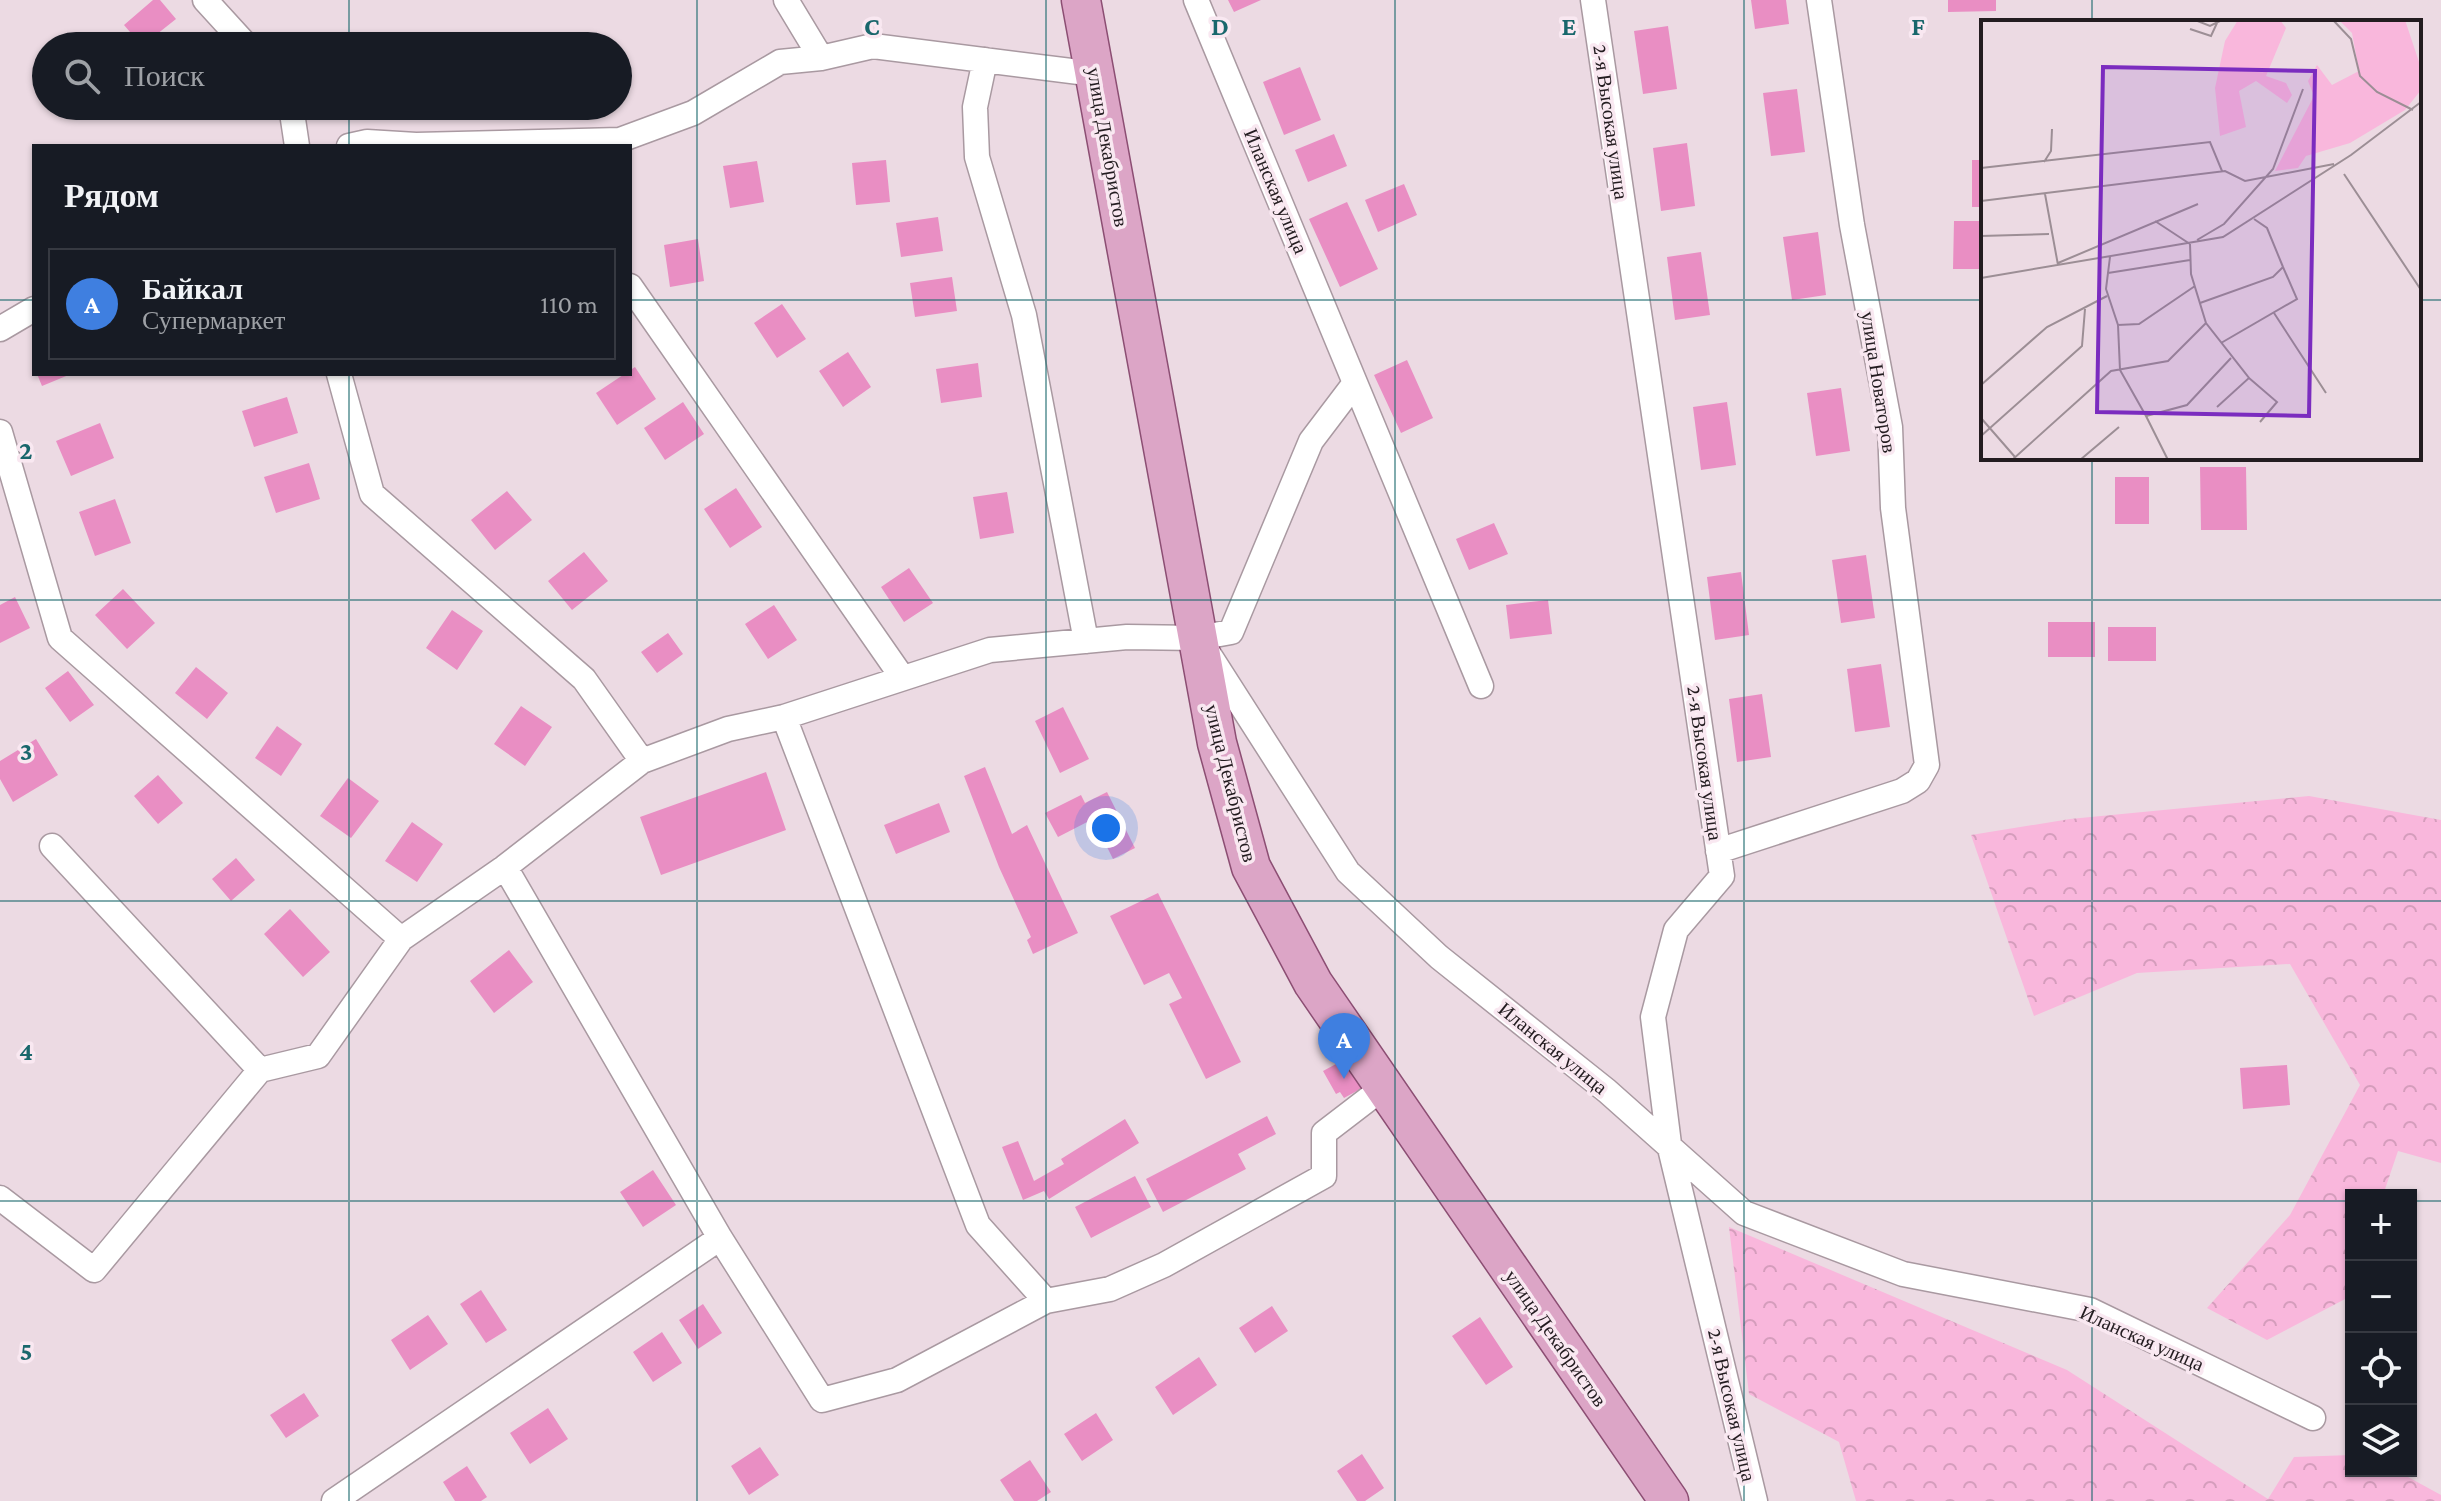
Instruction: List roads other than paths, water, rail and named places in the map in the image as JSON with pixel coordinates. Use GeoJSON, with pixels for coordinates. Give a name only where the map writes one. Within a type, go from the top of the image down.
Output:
{"type":"FeatureCollection","features":[{"type":"Feature","properties":{"kind":"main road","name":"улица Декабристов"},"geometry":{"type":"LineString","coordinates":[[1081,0],[1217,743],[1251,867],[1313,983],[1669,1501]]}},
{"type":"Feature","properties":{"kind":"street"},"geometry":{"type":"LineString","coordinates":[[205,0],[234,32]]}},
{"type":"Feature","properties":{"kind":"street"},"geometry":{"type":"LineString","coordinates":[[786,0],[821,58]]}},
{"type":"Feature","properties":{"kind":"street","name":"Иланская улица"},"geometry":{"type":"LineString","coordinates":[[1196,0],[1481,686]]}},
{"type":"Feature","properties":{"kind":"street","name":"2-я Высокая улица"},"geometry":{"type":"LineString","coordinates":[[1593,0],[1722,876],[1676,930],[1653,1017],[1669,1144],[1755,1501]]}},
{"type":"Feature","properties":{"kind":"street","name":"улица Новаторов"},"geometry":{"type":"LineString","coordinates":[[1718,851],[1902,791],[1918,781],[1927,765],[1893,508],[1890,427],[1852,225],[1819,0]]}},
{"type":"Feature","properties":{"kind":"street"},"geometry":{"type":"LineString","coordinates":[[518,144],[619,143],[693,113],[780,62],[821,58],[873,46],[1095,74]]}},
{"type":"Feature","properties":{"kind":"street"},"geometry":{"type":"LineString","coordinates":[[985,60],[975,107],[977,157],[1024,315],[1086,641]]}},
{"type":"Feature","properties":{"kind":"street"},"geometry":{"type":"LineString","coordinates":[[293,120],[297,144]]}},
{"type":"Feature","properties":{"kind":"street"},"geometry":{"type":"LineString","coordinates":[[358,144],[400,144]]}},
{"type":"Feature","properties":{"kind":"street"},"geometry":{"type":"LineString","coordinates":[[632,289],[902,677]]}},
{"type":"Feature","properties":{"kind":"street"},"geometry":{"type":"LineString","coordinates":[[0,329],[32,310]]}},
{"type":"Feature","properties":{"kind":"street"},"geometry":{"type":"LineString","coordinates":[[340,376],[372,494],[584,679],[642,761]]}},
{"type":"Feature","properties":{"kind":"street"},"geometry":{"type":"LineString","coordinates":[[0,1198],[94,1270],[260,1070],[318,1056],[401,939],[505,867],[642,761],[728,729],[784,717],[990,650],[1127,637],[1198,638],[1231,632],[1311,441],[1355,383]]}},
{"type":"Feature","properties":{"kind":"street"},"geometry":{"type":"LineString","coordinates":[[0,432],[60,638],[401,939]]}},
{"type":"Feature","properties":{"kind":"street","name":"Иланская улица"},"geometry":{"type":"LineString","coordinates":[[1198,638],[1348,872],[1439,957],[1669,1144],[1744,1213],[1903,1274],[2090,1310],[2313,1418]]}},
{"type":"Feature","properties":{"kind":"street"},"geometry":{"type":"LineString","coordinates":[[784,717],[978,1225],[1046,1301]]}},
{"type":"Feature","properties":{"kind":"street"},"geometry":{"type":"LineString","coordinates":[[52,846],[260,1070]]}},
{"type":"Feature","properties":{"kind":"street"},"geometry":{"type":"LineString","coordinates":[[505,867],[720,1238],[822,1400],[897,1380],[1046,1301],[1110,1289],[1164,1265],[1324,1176],[1324,1133],[1384,1087]]}},
{"type":"Feature","properties":{"kind":"street"},"geometry":{"type":"LineString","coordinates":[[334,1501],[720,1238]]}},
{"type":"Feature","properties":{"kind":"place","name":"Байкал"},"geometry":{"type":"Point","coordinates":[1344,1079]}}]}
